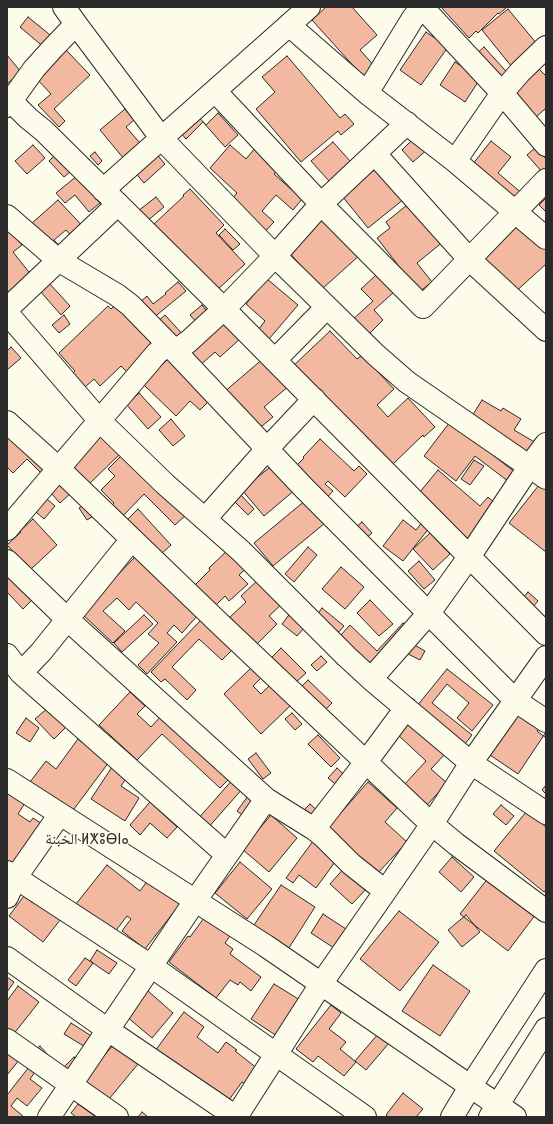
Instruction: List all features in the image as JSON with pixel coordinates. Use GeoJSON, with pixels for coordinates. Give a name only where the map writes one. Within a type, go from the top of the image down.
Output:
{"type":"FeatureCollection","features":[{"type":"Feature","properties":{"kind":"street"},"geometry":{"type":"LineString","coordinates":[[309,7],[162,138],[110,197],[9,320],[100,420],[165,484],[241,551],[371,679],[472,763],[546,813]]}},
{"type":"Feature","properties":{"kind":"street"},"geometry":{"type":"LineString","coordinates":[[367,93],[413,18],[422,7],[502,93],[546,145]]}},
{"type":"Feature","properties":{"kind":"street"},"geometry":{"type":"LineString","coordinates":[[538,473],[407,382],[376,355],[275,256],[162,138],[70,16],[52,49],[34,69],[9,103],[44,131],[224,308],[546,634]]}},
{"type":"Feature","properties":{"kind":"street"},"geometry":{"type":"LineString","coordinates":[[289,25],[367,93],[455,161],[546,238]]}},
{"type":"Feature","properties":{"kind":"street"},"geometry":{"type":"LineString","coordinates":[[455,161],[502,93],[520,72],[546,47]]}},
{"type":"Feature","properties":{"kind":"street"},"geometry":{"type":"LineString","coordinates":[[215,91],[321,204],[423,307],[546,180]]}},
{"type":"Feature","properties":{"kind":"street"},"geometry":{"type":"LineString","coordinates":[[7,529],[157,353],[162,349],[171,347],[180,348],[189,342],[275,256],[321,204],[407,123]]}},
{"type":"Feature","properties":{"kind":"street"},"geometry":{"type":"LineString","coordinates":[[375,154],[469,259],[546,330]]}},
{"type":"Feature","properties":{"kind":"street"},"geometry":{"type":"LineString","coordinates":[[7,216],[58,260],[122,299],[171,347],[304,488],[516,701],[546,721]]}},
{"type":"Feature","properties":{"kind":"street"},"geometry":{"type":"LineString","coordinates":[[275,360],[327,307]]}},
{"type":"Feature","properties":{"kind":"street"},"geometry":{"type":"LineString","coordinates":[[205,519],[314,399]]}},
{"type":"Feature","properties":{"kind":"street"},"geometry":{"type":"LineString","coordinates":[[7,422],[58,468],[432,824],[456,844],[546,911]]}},
{"type":"Feature","properties":{"kind":"street"},"geometry":{"type":"LineString","coordinates":[[371,679],[429,614],[469,557],[538,473],[546,444]]}},
{"type":"Feature","properties":{"kind":"street"},"geometry":{"type":"LineString","coordinates":[[21,673],[41,652],[132,539]]}},
{"type":"Feature","properties":{"kind":"street"},"geometry":{"type":"LineString","coordinates":[[7,561],[67,619],[266,800],[314,829],[352,864],[385,891]]}},
{"type":"Feature","properties":{"kind":"street"},"geometry":{"type":"LineString","coordinates":[[7,655],[21,673],[227,855]]}},
{"type":"Feature","properties":{"kind":"street"},"geometry":{"type":"LineString","coordinates":[[7,958],[108,1030],[236,1117],[321,984],[546,657]]}},
{"type":"Feature","properties":{"kind":"street"},"geometry":{"type":"LineString","coordinates":[[314,829],[406,708]]}},
{"type":"Feature","properties":{"kind":"street"},"geometry":{"type":"LineString","coordinates":[[7,780],[266,946],[470,1087],[493,1111],[515,1117]]}},
{"type":"Feature","properties":{"kind":"street"},"geometry":{"type":"LineString","coordinates":[[49,1117],[195,901],[266,800]]}},
{"type":"Feature","properties":{"kind":"street"},"geometry":{"type":"LineString","coordinates":[[7,897],[12,875],[60,814]]}},
{"type":"Feature","properties":{"kind":"street"},"geometry":{"type":"LineString","coordinates":[[12,875],[151,966],[365,1117]]}},
{"type":"Feature","properties":{"kind":"street"},"geometry":{"type":"LineString","coordinates":[[452,1117],[546,970]]}},
{"type":"Feature","properties":{"kind":"street"},"geometry":{"type":"LineString","coordinates":[[493,1111],[546,1030]]}},
{"type":"Feature","properties":{"kind":"street"},"geometry":{"type":"LineString","coordinates":[[7,1040],[117,1117]]}},
{"type":"Feature","properties":{"kind":"building"},"geometry":{"type":"Polygon","coordinates":[[[326,7],[352,7],[377,35],[360,50],[377,69],[366,80],[312,20],[326,7]]]}},
{"type":"Feature","properties":{"kind":"building"},"geometry":{"type":"Polygon","coordinates":[[[441,7],[507,7],[499,14],[498,13],[478,33],[476,31],[469,38],[441,7]]]}},
{"type":"Feature","properties":{"kind":"building"},"geometry":{"type":"Polygon","coordinates":[[[508,9],[542,50],[516,72],[482,30],[508,9]]]}},
{"type":"Feature","properties":{"kind":"building"},"geometry":{"type":"Polygon","coordinates":[[[28,17],[55,39],[46,49],[20,27],[28,17]]]}},
{"type":"Feature","properties":{"kind":"building"},"geometry":{"type":"Polygon","coordinates":[[[426,32],[448,47],[421,85],[400,70],[426,32]]]}},
{"type":"Feature","properties":{"kind":"building"},"geometry":{"type":"Polygon","coordinates":[[[484,47],[513,79],[502,90],[472,58],[484,47]]]}},
{"type":"Feature","properties":{"kind":"building"},"geometry":{"type":"Polygon","coordinates":[[[66,50],[90,75],[54,109],[65,121],[59,127],[38,105],[51,94],[36,78],[66,50]]]}},
{"type":"Feature","properties":{"kind":"building"},"geometry":{"type":"Polygon","coordinates":[[[7,55],[21,72],[7,84],[7,55]]]}},
{"type":"Feature","properties":{"kind":"building"},"geometry":{"type":"Polygon","coordinates":[[[287,56],[340,118],[345,114],[354,124],[341,135],[338,131],[301,162],[256,109],[275,92],[262,77],[287,56]]]}},
{"type":"Feature","properties":{"kind":"building"},"geometry":{"type":"Polygon","coordinates":[[[455,62],[480,79],[465,102],[440,85],[455,62]]]}},
{"type":"Feature","properties":{"kind":"building"},"geometry":{"type":"Polygon","coordinates":[[[539,69],[546,76],[546,108],[533,120],[511,95],[539,69]]]}},
{"type":"Feature","properties":{"kind":"building"},"geometry":{"type":"Polygon","coordinates":[[[125,109],[134,120],[126,127],[146,150],[129,165],[100,130],[125,109]]]}},
{"type":"Feature","properties":{"kind":"building"},"geometry":{"type":"Polygon","coordinates":[[[218,113],[238,135],[225,147],[203,122],[186,139],[180,132],[197,115],[206,125],[218,113]]]}},
{"type":"Feature","properties":{"kind":"building"},"geometry":{"type":"Polygon","coordinates":[[[417,135],[429,148],[413,162],[402,150],[417,135]]]}},
{"type":"Feature","properties":{"kind":"building"},"geometry":{"type":"Polygon","coordinates":[[[491,141],[511,157],[498,173],[524,195],[518,203],[472,165],[491,141]]]}},
{"type":"Feature","properties":{"kind":"building"},"geometry":{"type":"Polygon","coordinates":[[[333,142],[359,171],[338,191],[311,161],[333,142]]]}},
{"type":"Feature","properties":{"kind":"building"},"geometry":{"type":"Polygon","coordinates":[[[33,145],[45,158],[27,174],[15,161],[33,145]]]}},
{"type":"Feature","properties":{"kind":"building"},"geometry":{"type":"Polygon","coordinates":[[[230,145],[246,159],[256,147],[279,168],[274,174],[302,199],[293,210],[276,195],[262,211],[274,222],[260,237],[225,207],[237,193],[210,168],[230,145]]]}},
{"type":"Feature","properties":{"kind":"building"},"geometry":{"type":"Polygon","coordinates":[[[536,147],[546,159],[546,171],[543,173],[527,155],[536,147]]]}},
{"type":"Feature","properties":{"kind":"building"},"geometry":{"type":"Polygon","coordinates":[[[154,151],[165,164],[144,183],[133,170],[154,151]]]}},
{"type":"Feature","properties":{"kind":"building"},"geometry":{"type":"Polygon","coordinates":[[[95,152],[102,161],[98,165],[90,156],[95,152]]]}},
{"type":"Feature","properties":{"kind":"building"},"geometry":{"type":"Polygon","coordinates":[[[55,155],[70,172],[64,177],[49,161],[55,155]]]}},
{"type":"Feature","properties":{"kind":"building"},"geometry":{"type":"Polygon","coordinates":[[[378,167],[404,199],[368,228],[342,196],[378,167]]]}},
{"type":"Feature","properties":{"kind":"building"},"geometry":{"type":"Polygon","coordinates":[[[77,176],[100,203],[89,212],[75,195],[65,203],[56,193],[77,176]]]}},
{"type":"Feature","properties":{"kind":"building"},"geometry":{"type":"Polygon","coordinates":[[[190,189],[224,225],[216,233],[245,264],[215,292],[153,225],[190,189]]]}},
{"type":"Feature","properties":{"kind":"building"},"geometry":{"type":"Polygon","coordinates":[[[156,197],[164,207],[147,221],[138,211],[156,197]]]}},
{"type":"Feature","properties":{"kind":"building"},"geometry":{"type":"Polygon","coordinates":[[[546,198],[546,212],[539,205],[546,198]]]}},
{"type":"Feature","properties":{"kind":"building"},"geometry":{"type":"Polygon","coordinates":[[[58,200],[89,233],[78,243],[66,230],[54,240],[64,251],[23,231],[58,200]]]}},
{"type":"Feature","properties":{"kind":"building"},"geometry":{"type":"Polygon","coordinates":[[[412,201],[444,241],[417,263],[432,282],[419,292],[377,238],[390,228],[386,222],[412,201]]]}},
{"type":"Feature","properties":{"kind":"building"},"geometry":{"type":"Polygon","coordinates":[[[325,214],[361,254],[322,289],[286,249],[325,214]]]}},
{"type":"Feature","properties":{"kind":"building"},"geometry":{"type":"Polygon","coordinates":[[[520,221],[546,250],[546,264],[512,295],[479,258],[520,221]]]}},
{"type":"Feature","properties":{"kind":"building"},"geometry":{"type":"Polygon","coordinates":[[[7,227],[22,245],[13,252],[36,281],[7,304],[7,227]]]}},
{"type":"Feature","properties":{"kind":"building"},"geometry":{"type":"Polygon","coordinates":[[[225,229],[240,244],[233,250],[219,235],[225,229]]]}},
{"type":"Feature","properties":{"kind":"building"},"geometry":{"type":"Polygon","coordinates":[[[377,274],[394,292],[374,310],[383,320],[366,337],[351,321],[373,301],[361,289],[377,274]]]}},
{"type":"Feature","properties":{"kind":"building"},"geometry":{"type":"Polygon","coordinates":[[[267,279],[298,305],[269,339],[258,330],[265,321],[246,304],[267,279]]]}},
{"type":"Feature","properties":{"kind":"building"},"geometry":{"type":"Polygon","coordinates":[[[178,282],[186,291],[152,319],[139,303],[147,296],[153,304],[178,282]]]}},
{"type":"Feature","properties":{"kind":"building"},"geometry":{"type":"Polygon","coordinates":[[[49,283],[70,306],[61,315],[40,291],[49,283]]]}},
{"type":"Feature","properties":{"kind":"building"},"geometry":{"type":"Polygon","coordinates":[[[120,301],[156,323],[165,315],[186,338],[129,374],[121,366],[100,386],[94,379],[84,388],[71,375],[75,371],[59,353],[108,306],[111,309],[120,301]]]}},
{"type":"Feature","properties":{"kind":"building"},"geometry":{"type":"Polygon","coordinates":[[[202,305],[209,314],[197,323],[190,315],[202,305]]]}},
{"type":"Feature","properties":{"kind":"building"},"geometry":{"type":"Polygon","coordinates":[[[64,315],[70,324],[59,333],[52,325],[64,315]]]}},
{"type":"Feature","properties":{"kind":"building"},"geometry":{"type":"Polygon","coordinates":[[[225,321],[241,338],[220,357],[215,352],[197,368],[186,357],[225,321]]]}},
{"type":"Feature","properties":{"kind":"building"},"geometry":{"type":"Polygon","coordinates":[[[330,331],[357,359],[362,355],[394,389],[377,405],[388,417],[408,398],[435,427],[424,437],[423,435],[393,464],[367,437],[360,443],[290,369],[330,331]]]}},
{"type":"Feature","properties":{"kind":"building"},"geometry":{"type":"Polygon","coordinates":[[[11,347],[21,358],[7,370],[7,351],[11,347]]]}},
{"type":"Feature","properties":{"kind":"building"},"geometry":{"type":"Polygon","coordinates":[[[265,357],[289,386],[264,407],[273,417],[256,431],[223,393],[265,357]]]}},
{"type":"Feature","properties":{"kind":"building"},"geometry":{"type":"Polygon","coordinates":[[[168,359],[210,400],[200,410],[190,401],[176,416],[143,384],[168,359]]]}},
{"type":"Feature","properties":{"kind":"building"},"geometry":{"type":"Polygon","coordinates":[[[139,393],[161,417],[148,429],[127,405],[139,393]]]}},
{"type":"Feature","properties":{"kind":"building"},"geometry":{"type":"Polygon","coordinates":[[[482,400],[501,411],[503,408],[521,419],[514,430],[538,444],[530,458],[469,421],[482,400]]]}},
{"type":"Feature","properties":{"kind":"building"},"geometry":{"type":"Polygon","coordinates":[[[171,419],[185,436],[173,446],[159,430],[171,419]]]}},
{"type":"Feature","properties":{"kind":"building"},"geometry":{"type":"Polygon","coordinates":[[[450,422],[520,476],[513,485],[475,456],[456,481],[424,456],[450,422]]]}},
{"type":"Feature","properties":{"kind":"building"},"geometry":{"type":"Polygon","coordinates":[[[7,432],[55,470],[47,479],[27,459],[13,473],[7,467],[7,432]]]}},
{"type":"Feature","properties":{"kind":"building"},"geometry":{"type":"Polygon","coordinates":[[[102,433],[121,453],[87,486],[68,466],[102,433]]]}},
{"type":"Feature","properties":{"kind":"building"},"geometry":{"type":"Polygon","coordinates":[[[320,439],[354,471],[359,466],[367,474],[345,497],[328,481],[325,484],[333,491],[323,502],[291,471],[320,439]]]}},
{"type":"Feature","properties":{"kind":"building"},"geometry":{"type":"Polygon","coordinates":[[[125,452],[187,514],[175,525],[144,494],[121,518],[110,507],[114,503],[101,490],[115,476],[108,469],[125,452]]]}},
{"type":"Feature","properties":{"kind":"building"},"geometry":{"type":"Polygon","coordinates":[[[474,460],[484,466],[470,485],[461,479],[474,460]]]}},
{"type":"Feature","properties":{"kind":"building"},"geometry":{"type":"Polygon","coordinates":[[[275,463],[296,489],[264,516],[242,490],[275,463]]]}},
{"type":"Feature","properties":{"kind":"building"},"geometry":{"type":"Polygon","coordinates":[[[438,470],[480,506],[488,497],[497,505],[465,542],[415,498],[438,470]]]}},
{"type":"Feature","properties":{"kind":"building"},"geometry":{"type":"Polygon","coordinates":[[[543,480],[546,482],[546,552],[509,523],[543,480]]]}},
{"type":"Feature","properties":{"kind":"building"},"geometry":{"type":"Polygon","coordinates":[[[62,482],[72,492],[60,503],[50,492],[62,482]]]}},
{"type":"Feature","properties":{"kind":"building"},"geometry":{"type":"Polygon","coordinates":[[[240,494],[254,509],[248,515],[233,500],[240,494]]]}},
{"type":"Feature","properties":{"kind":"building"},"geometry":{"type":"Polygon","coordinates":[[[47,499],[55,506],[44,519],[36,512],[47,499]]]}},
{"type":"Feature","properties":{"kind":"building"},"geometry":{"type":"Polygon","coordinates":[[[306,500],[325,523],[273,566],[254,543],[306,500]]]}},
{"type":"Feature","properties":{"kind":"building"},"geometry":{"type":"Polygon","coordinates":[[[87,503],[95,515],[87,520],[79,508],[87,503]]]}},
{"type":"Feature","properties":{"kind":"building"},"geometry":{"type":"Polygon","coordinates":[[[138,509],[171,545],[159,556],[126,521],[138,509]]]}},
{"type":"Feature","properties":{"kind":"building"},"geometry":{"type":"Polygon","coordinates":[[[33,519],[57,545],[30,570],[7,545],[33,519]]]}},
{"type":"Feature","properties":{"kind":"building"},"geometry":{"type":"Polygon","coordinates":[[[403,520],[416,530],[423,521],[430,527],[403,561],[383,546],[403,520]]]}},
{"type":"Feature","properties":{"kind":"building"},"geometry":{"type":"Polygon","coordinates":[[[362,522],[372,533],[365,539],[355,528],[362,522]]]}},
{"type":"Feature","properties":{"kind":"building"},"geometry":{"type":"Polygon","coordinates":[[[430,533],[450,554],[433,570],[413,549],[430,533]]]}},
{"type":"Feature","properties":{"kind":"building"},"geometry":{"type":"Polygon","coordinates":[[[231,547],[249,566],[239,575],[248,584],[229,601],[225,596],[214,607],[194,586],[210,570],[209,568],[231,547]]]}},
{"type":"Feature","properties":{"kind":"building"},"geometry":{"type":"Polygon","coordinates":[[[308,547],[317,555],[294,582],[285,574],[308,547]]]}},
{"type":"Feature","properties":{"kind":"building"},"geometry":{"type":"Polygon","coordinates":[[[136,556],[198,615],[182,633],[174,625],[167,633],[177,642],[147,674],[138,665],[159,643],[148,634],[158,623],[136,602],[129,610],[117,598],[103,611],[125,631],[113,643],[81,613],[136,556]]]}},
{"type":"Feature","properties":{"kind":"building"},"geometry":{"type":"Polygon","coordinates":[[[419,561],[435,580],[424,589],[408,571],[419,561]]]}},
{"type":"Feature","properties":{"kind":"building"},"geometry":{"type":"Polygon","coordinates":[[[341,567],[364,587],[345,609],[322,589],[341,567]]]}},
{"type":"Feature","properties":{"kind":"building"},"geometry":{"type":"Polygon","coordinates":[[[7,568],[35,597],[23,609],[7,592],[7,568]]]}},
{"type":"Feature","properties":{"kind":"building"},"geometry":{"type":"Polygon","coordinates":[[[261,577],[284,602],[269,616],[277,624],[256,645],[230,617],[246,602],[241,596],[261,577]]]}},
{"type":"Feature","properties":{"kind":"building"},"geometry":{"type":"Polygon","coordinates":[[[528,592],[538,601],[532,608],[522,599],[528,592]]]}},
{"type":"Feature","properties":{"kind":"building"},"geometry":{"type":"Polygon","coordinates":[[[370,600],[393,624],[379,636],[357,613],[370,600]]]}},
{"type":"Feature","properties":{"kind":"building"},"geometry":{"type":"Polygon","coordinates":[[[322,608],[344,626],[337,634],[316,616],[322,608]]]}},
{"type":"Feature","properties":{"kind":"building"},"geometry":{"type":"Polygon","coordinates":[[[144,615],[153,624],[122,652],[114,643],[144,615]]]}},
{"type":"Feature","properties":{"kind":"building"},"geometry":{"type":"Polygon","coordinates":[[[289,615],[305,627],[297,636],[282,624],[289,615]]]}},
{"type":"Feature","properties":{"kind":"building"},"geometry":{"type":"Polygon","coordinates":[[[203,618],[234,648],[222,660],[199,639],[172,667],[196,690],[187,700],[165,679],[161,682],[151,672],[203,618]]]}},
{"type":"Feature","properties":{"kind":"building"},"geometry":{"type":"Polygon","coordinates":[[[403,623],[414,634],[377,673],[339,637],[350,625],[377,651],[403,623]]]}},
{"type":"Feature","properties":{"kind":"building"},"geometry":{"type":"Polygon","coordinates":[[[411,643],[425,651],[420,660],[406,653],[411,643]]]}},
{"type":"Feature","properties":{"kind":"building"},"geometry":{"type":"Polygon","coordinates":[[[281,648],[306,673],[294,684],[270,659],[281,648]]]}},
{"type":"Feature","properties":{"kind":"building"},"geometry":{"type":"Polygon","coordinates":[[[321,656],[327,662],[317,671],[311,665],[321,656]]]}},
{"type":"Feature","properties":{"kind":"building"},"geometry":{"type":"Polygon","coordinates":[[[251,668],[261,678],[253,686],[261,694],[270,685],[290,706],[261,734],[224,694],[251,668]]]}},
{"type":"Feature","properties":{"kind":"building"},"geometry":{"type":"Polygon","coordinates":[[[447,669],[493,705],[472,731],[457,718],[469,703],[447,684],[432,703],[472,735],[465,744],[417,706],[447,669]]]}},
{"type":"Feature","properties":{"kind":"building"},"geometry":{"type":"Polygon","coordinates":[[[308,680],[332,703],[324,711],[300,688],[308,680]]]}},
{"type":"Feature","properties":{"kind":"building"},"geometry":{"type":"Polygon","coordinates":[[[130,692],[145,706],[137,714],[151,727],[164,713],[232,776],[220,788],[162,734],[137,760],[99,725],[130,692]]]}},
{"type":"Feature","properties":{"kind":"building"},"geometry":{"type":"Polygon","coordinates":[[[49,707],[67,726],[54,739],[35,719],[49,707]]]}},
{"type":"Feature","properties":{"kind":"building"},"geometry":{"type":"Polygon","coordinates":[[[292,713],[302,724],[295,730],[285,719],[292,713]]]}},
{"type":"Feature","properties":{"kind":"building"},"geometry":{"type":"Polygon","coordinates":[[[518,714],[546,732],[518,774],[490,755],[518,714]]]}},
{"type":"Feature","properties":{"kind":"building"},"geometry":{"type":"Polygon","coordinates":[[[26,718],[39,728],[30,742],[16,733],[26,718]]]}},
{"type":"Feature","properties":{"kind":"building"},"geometry":{"type":"Polygon","coordinates":[[[546,720],[546,738],[537,731],[546,720]]]}},
{"type":"Feature","properties":{"kind":"building"},"geometry":{"type":"Polygon","coordinates":[[[409,721],[445,754],[431,769],[447,783],[427,805],[404,785],[426,761],[397,734],[409,721]]]}},
{"type":"Feature","properties":{"kind":"building"},"geometry":{"type":"Polygon","coordinates":[[[318,735],[340,758],[331,767],[308,744],[318,735]]]}},
{"type":"Feature","properties":{"kind":"building"},"geometry":{"type":"Polygon","coordinates":[[[78,739],[109,762],[71,813],[30,782],[46,761],[56,769],[78,739]]]}},
{"type":"Feature","properties":{"kind":"building"},"geometry":{"type":"Polygon","coordinates":[[[256,753],[271,773],[263,779],[248,759],[256,753]]]}},
{"type":"Feature","properties":{"kind":"building"},"geometry":{"type":"Polygon","coordinates":[[[112,767],[127,777],[121,786],[139,798],[125,821],[91,799],[112,767]]]}},
{"type":"Feature","properties":{"kind":"building"},"geometry":{"type":"Polygon","coordinates":[[[337,768],[348,778],[340,788],[328,778],[337,768]]]}},
{"type":"Feature","properties":{"kind":"building"},"geometry":{"type":"Polygon","coordinates":[[[234,778],[244,787],[207,829],[197,820],[234,778]]]}},
{"type":"Feature","properties":{"kind":"building"},"geometry":{"type":"Polygon","coordinates":[[[368,782],[397,808],[385,822],[407,842],[376,875],[325,831],[368,782]]]}},
{"type":"Feature","properties":{"kind":"building"},"geometry":{"type":"Polygon","coordinates":[[[546,785],[546,794],[542,790],[546,785]]]}},
{"type":"Feature","properties":{"kind":"building"},"geometry":{"type":"Polygon","coordinates":[[[7,791],[25,803],[18,814],[30,822],[33,818],[47,827],[19,869],[7,861],[7,791]]]}},
{"type":"Feature","properties":{"kind":"building"},"geometry":{"type":"Polygon","coordinates":[[[251,792],[260,799],[246,818],[237,811],[251,792]]]}},
{"type":"Feature","properties":{"kind":"building"},"geometry":{"type":"Polygon","coordinates":[[[150,802],[177,827],[167,838],[150,823],[140,835],[130,825],[150,802]]]}},
{"type":"Feature","properties":{"kind":"building"},"geometry":{"type":"Polygon","coordinates":[[[310,804],[319,812],[311,821],[302,812],[310,804]]]}},
{"type":"Feature","properties":{"kind":"building"},"geometry":{"type":"Polygon","coordinates":[[[501,805],[514,816],[506,825],[493,814],[501,805]]]}},
{"type":"Feature","properties":{"kind":"building"},"geometry":{"type":"Polygon","coordinates":[[[527,811],[546,827],[546,890],[544,892],[494,851],[527,811]]]}},
{"type":"Feature","properties":{"kind":"building"},"geometry":{"type":"Polygon","coordinates":[[[271,815],[297,838],[269,872],[242,849],[271,815]]]}},
{"type":"Feature","properties":{"kind":"building"},"geometry":{"type":"Polygon","coordinates":[[[316,837],[340,855],[316,888],[299,875],[293,883],[286,878],[316,837]]]}},
{"type":"Feature","properties":{"kind":"building"},"geometry":{"type":"Polygon","coordinates":[[[452,857],[474,877],[461,892],[439,872],[452,857]]]}},
{"type":"Feature","properties":{"kind":"building"},"geometry":{"type":"Polygon","coordinates":[[[240,862],[272,889],[247,919],[215,893],[240,862]]]}},
{"type":"Feature","properties":{"kind":"building"},"geometry":{"type":"Polygon","coordinates":[[[107,865],[140,891],[148,880],[180,904],[145,949],[122,931],[131,919],[127,916],[114,933],[76,904],[107,865]]]}},
{"type":"Feature","properties":{"kind":"building"},"geometry":{"type":"Polygon","coordinates":[[[346,866],[369,886],[352,904],[330,884],[346,866]]]}},
{"type":"Feature","properties":{"kind":"building"},"geometry":{"type":"Polygon","coordinates":[[[489,877],[536,914],[508,951],[460,914],[489,877]]]}},
{"type":"Feature","properties":{"kind":"building"},"geometry":{"type":"Polygon","coordinates":[[[281,885],[315,907],[285,954],[250,931],[281,885]]]}},
{"type":"Feature","properties":{"kind":"building"},"geometry":{"type":"Polygon","coordinates":[[[24,896],[33,903],[35,901],[60,920],[43,942],[9,916],[24,896]]]}},
{"type":"Feature","properties":{"kind":"building"},"geometry":{"type":"Polygon","coordinates":[[[399,911],[439,942],[400,991],[360,959],[399,911]]]}},
{"type":"Feature","properties":{"kind":"building"},"geometry":{"type":"Polygon","coordinates":[[[207,914],[232,933],[225,943],[233,949],[230,954],[261,977],[251,991],[240,982],[238,985],[230,980],[216,998],[169,962],[188,936],[190,937],[207,914]]]}},
{"type":"Feature","properties":{"kind":"building"},"geometry":{"type":"Polygon","coordinates":[[[323,914],[346,929],[334,948],[311,933],[323,914]]]}},
{"type":"Feature","properties":{"kind":"building"},"geometry":{"type":"Polygon","coordinates":[[[466,915],[480,932],[462,947],[448,930],[466,915]]]}},
{"type":"Feature","properties":{"kind":"building"},"geometry":{"type":"Polygon","coordinates":[[[97,950],[117,963],[109,974],[90,961],[97,950]]]}},
{"type":"Feature","properties":{"kind":"building"},"geometry":{"type":"Polygon","coordinates":[[[85,958],[93,963],[76,986],[68,980],[85,958]]]}},
{"type":"Feature","properties":{"kind":"building"},"geometry":{"type":"Polygon","coordinates":[[[433,965],[470,991],[440,1036],[402,1011],[433,965]]]}},
{"type":"Feature","properties":{"kind":"building"},"geometry":{"type":"Polygon","coordinates":[[[7,977],[14,982],[7,992],[7,977]]]}},
{"type":"Feature","properties":{"kind":"building"},"geometry":{"type":"Polygon","coordinates":[[[274,984],[300,1000],[277,1036],[251,1019],[274,984]]]}},
{"type":"Feature","properties":{"kind":"building"},"geometry":{"type":"Polygon","coordinates":[[[18,986],[39,1002],[12,1036],[7,1032],[7,1001],[18,986]]]}},
{"type":"Feature","properties":{"kind":"building"},"geometry":{"type":"Polygon","coordinates":[[[148,991],[173,1013],[152,1038],[126,1016],[148,991]]]}},
{"type":"Feature","properties":{"kind":"building"},"geometry":{"type":"Polygon","coordinates":[[[331,1005],[341,1013],[329,1029],[346,1042],[340,1049],[356,1062],[344,1076],[318,1056],[313,1062],[296,1049],[331,1005]]]}},
{"type":"Feature","properties":{"kind":"building"},"geometry":{"type":"Polygon","coordinates":[[[184,1012],[204,1027],[197,1037],[218,1053],[226,1042],[258,1069],[246,1085],[242,1082],[226,1104],[155,1051],[184,1012]]]}},
{"type":"Feature","properties":{"kind":"building"},"geometry":{"type":"Polygon","coordinates":[[[71,1023],[93,1037],[87,1048],[64,1034],[71,1023]]]}},
{"type":"Feature","properties":{"kind":"building"},"geometry":{"type":"Polygon","coordinates":[[[378,1034],[389,1043],[366,1070],[355,1061],[378,1034]]]}},
{"type":"Feature","properties":{"kind":"building"},"geometry":{"type":"Polygon","coordinates":[[[114,1044],[138,1064],[104,1105],[79,1085],[114,1044]]]}},
{"type":"Feature","properties":{"kind":"building"},"geometry":{"type":"Polygon","coordinates":[[[40,1046],[48,1055],[43,1060],[34,1051],[40,1046]]]}},
{"type":"Feature","properties":{"kind":"building"},"geometry":{"type":"Polygon","coordinates":[[[7,1049],[20,1059],[7,1075],[7,1049]]]}},
{"type":"Feature","properties":{"kind":"building"},"geometry":{"type":"Polygon","coordinates":[[[74,1057],[81,1065],[69,1076],[62,1069],[74,1057]]]}},
{"type":"Feature","properties":{"kind":"building"},"geometry":{"type":"Polygon","coordinates":[[[29,1067],[35,1072],[30,1079],[42,1088],[27,1106],[17,1098],[11,1106],[24,1117],[7,1117],[7,1095],[29,1067]]]}},
{"type":"Feature","properties":{"kind":"building"},"geometry":{"type":"Polygon","coordinates":[[[403,1093],[423,1109],[416,1117],[389,1117],[386,1115],[403,1093]]]}},
{"type":"Feature","properties":{"kind":"building"},"geometry":{"type":"Polygon","coordinates":[[[78,1104],[96,1117],[76,1117],[71,1113],[78,1104]]]}},
{"type":"Feature","properties":{"kind":"building"},"geometry":{"type":"Polygon","coordinates":[[[142,1112],[148,1117],[138,1117],[142,1112]]]}},
{"type":"Feature","properties":{"kind":"district","name":"الخبنة ⵍⵅⵓⴱⵏⴰ"},"geometry":{"type":"Point","coordinates":[87,840]}}]}
